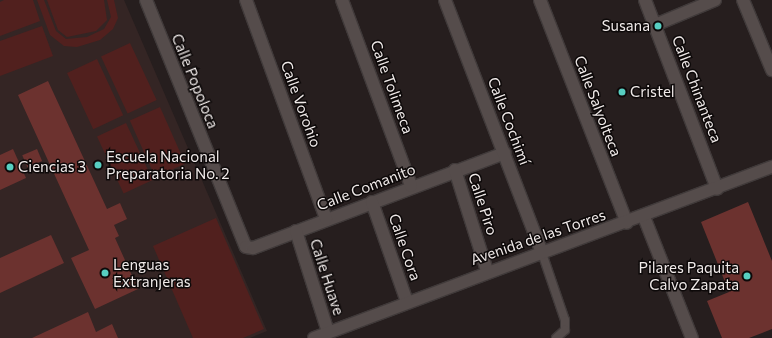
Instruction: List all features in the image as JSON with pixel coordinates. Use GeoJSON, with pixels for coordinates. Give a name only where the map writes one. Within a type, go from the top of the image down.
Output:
{"type":"FeatureCollection","features":[{"type":"Feature","properties":{"kind":"street","name":"Calle Popoloca"},"geometry":{"type":"LineString","coordinates":[[146,0],[241,241]]}},
{"type":"Feature","properties":{"kind":"street","name":"Calle Vorohio"},"geometry":{"type":"LineString","coordinates":[[246,0],[326,220]]}},
{"type":"Feature","properties":{"kind":"street","name":"Calle Tolimeca"},"geometry":{"type":"LineString","coordinates":[[342,0],[411,186]]}},
{"type":"Feature","properties":{"kind":"street","name":"Calle Cochimí"},"geometry":{"type":"LineString","coordinates":[[445,0],[505,153],[542,253]]}},
{"type":"Feature","properties":{"kind":"street","name":"Calle Salyolteca"},"geometry":{"type":"LineString","coordinates":[[540,0],[627,223]]}},
{"type":"Feature","properties":{"kind":"street","name":"Calle Chinanteca"},"geometry":{"type":"LineString","coordinates":[[645,0],[717,189]]}},
{"type":"Feature","properties":{"kind":"street"},"geometry":{"type":"LineString","coordinates":[[655,24],[715,0]]}},
{"type":"Feature","properties":{"kind":"street"},"geometry":{"type":"LineString","coordinates":[[743,0],[772,70]]}},
{"type":"Feature","properties":{"kind":"street","name":"Calle Comanito"},"geometry":{"type":"LineString","coordinates":[[241,241],[246,247],[253,248],[411,186],[505,153]]}},
{"type":"Feature","properties":{"kind":"street","name":"Avenida de las Torres"},"geometry":{"type":"LineString","coordinates":[[314,338],[328,335],[487,271],[644,217],[772,167]]}},
{"type":"Feature","properties":{"kind":"street","name":"Calle Piro"},"geometry":{"type":"LineString","coordinates":[[455,170],[487,271]]}},
{"type":"Feature","properties":{"kind":"street","name":"Calle Cora"},"geometry":{"type":"LineString","coordinates":[[372,202],[407,302]]}},
{"type":"Feature","properties":{"kind":"street"},"geometry":{"type":"LineString","coordinates":[[644,217],[692,338]]}},
{"type":"Feature","properties":{"kind":"street","name":"Calle Huave"},"geometry":{"type":"LineString","coordinates":[[296,231],[328,335]]}},
{"type":"Feature","properties":{"kind":"lane"},"geometry":{"type":"LineString","coordinates":[[542,253],[565,320],[565,330],[556,338]]}},
{"type":"Feature","properties":{"kind":"shaded area","name":"Escuela Nacional Preparatoria No. 2"},"geometry":{"type":"Polygon","coordinates":[[[0,0],[124,0],[267,331],[250,338],[0,338],[0,0]]]}},
{"type":"Feature","properties":{"kind":"shaded area"},"geometry":{"type":"Polygon","coordinates":[[[4,0],[33,0],[40,21],[0,36],[0,2],[4,0]]]}},
{"type":"Feature","properties":{"kind":"shaded area"},"geometry":{"type":"Polygon","coordinates":[[[37,0],[44,0],[56,31],[66,39],[87,37],[104,29],[111,17],[107,0],[114,0],[118,18],[113,29],[100,40],[77,47],[64,46],[50,35],[37,0]]]}},
{"type":"Feature","properties":{"kind":"shaded area"},"geometry":{"type":"Polygon","coordinates":[[[47,0],[104,0],[107,20],[96,31],[67,37],[58,30],[47,0]]]}},
{"type":"Feature","properties":{"kind":"shaded area"},"geometry":{"type":"Polygon","coordinates":[[[42,26],[53,56],[0,76],[0,41],[42,26]]]}},
{"type":"Feature","properties":{"kind":"shaded area"},"geometry":{"type":"Polygon","coordinates":[[[130,43],[157,100],[128,114],[101,57],[130,43]]]}},
{"type":"Feature","properties":{"kind":"shaded area"},"geometry":{"type":"Polygon","coordinates":[[[97,59],[123,115],[93,129],[67,73],[97,59]]]}},
{"type":"Feature","properties":{"kind":"shaded area"},"geometry":{"type":"Polygon","coordinates":[[[160,107],[185,164],[155,177],[130,120],[160,107]]]}},
{"type":"Feature","properties":{"kind":"shaded area"},"geometry":{"type":"Polygon","coordinates":[[[126,123],[153,180],[124,194],[97,137],[126,123]]]}},
{"type":"Feature","properties":{"kind":"shaded area"},"geometry":{"type":"Polygon","coordinates":[[[216,218],[264,329],[243,338],[193,338],[153,246],[216,218]]]}},
{"type":"Feature","properties":{"kind":"building"},"geometry":{"type":"Polygon","coordinates":[[[48,81],[107,209],[120,203],[127,219],[114,225],[119,236],[115,238],[138,289],[95,309],[71,258],[89,250],[18,95],[48,81]]]}},
{"type":"Feature","properties":{"kind":"building","name":"Ciencias 3"},"geometry":{"type":"Polygon","coordinates":[[[13,149],[26,178],[0,190],[0,155],[13,149]]]}},
{"type":"Feature","properties":{"kind":"building"},"geometry":{"type":"Polygon","coordinates":[[[37,149],[42,161],[27,167],[22,155],[37,149]]]}},
{"type":"Feature","properties":{"kind":"building","name":"Pilares Paquita Calvo Zapata"},"geometry":{"type":"Polygon","coordinates":[[[748,202],[772,261],[772,329],[749,338],[722,338],[707,301],[729,292],[701,222],[748,202]]]}},
{"type":"Feature","properties":{"kind":"building"},"geometry":{"type":"Polygon","coordinates":[[[51,235],[64,263],[0,293],[0,258],[51,235]]]}},
{"type":"Feature","properties":{"kind":"building"},"geometry":{"type":"Polygon","coordinates":[[[88,312],[96,332],[112,324],[118,338],[32,338],[88,312]]]}},
{"type":"Feature","properties":{"kind":"place","name":"Susana"},"geometry":{"type":"Point","coordinates":[658,26]}},
{"type":"Feature","properties":{"kind":"place","name":"Cristel"},"geometry":{"type":"Point","coordinates":[622,92]}},
{"type":"Feature","properties":{"kind":"place","name":"Escuela Nacional Preparatoria No. 2"},"geometry":{"type":"Point","coordinates":[98,165]}},
{"type":"Feature","properties":{"kind":"place","name":"Ciencias 3"},"geometry":{"type":"Point","coordinates":[10,167]}},
{"type":"Feature","properties":{"kind":"place","name":"Lenguas Extranjeras"},"geometry":{"type":"Point","coordinates":[105,273]}},
{"type":"Feature","properties":{"kind":"place","name":"Pilares Paquita Calvo Zapata"},"geometry":{"type":"Point","coordinates":[747,276]}}]}
